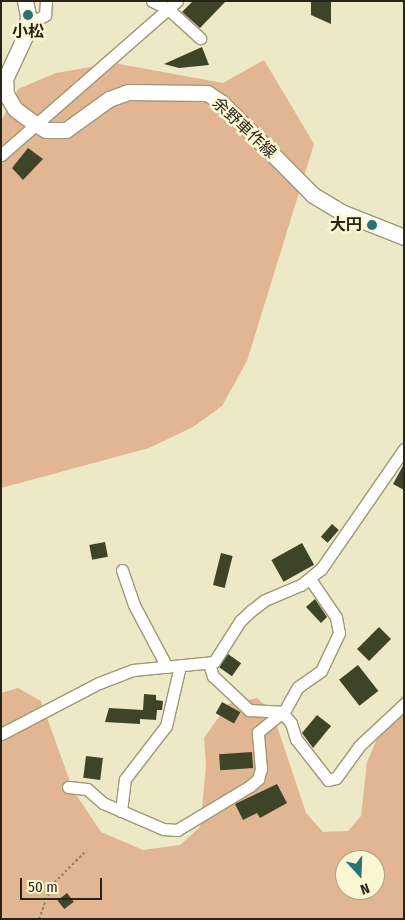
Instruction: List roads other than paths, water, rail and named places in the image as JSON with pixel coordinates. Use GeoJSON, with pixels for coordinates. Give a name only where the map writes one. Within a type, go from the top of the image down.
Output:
{"type":"FeatureCollection","features":[{"type":"Feature","properties":{"kind":"main road","name":"余野車作線"},"geometry":{"type":"LineString","coordinates":[[25,1],[27,25],[5,79],[6,94],[15,109],[35,124],[46,130],[66,130],[109,100],[128,92],[207,93],[222,103],[313,194],[340,212],[404,237]]}},
{"type":"Feature","properties":{"kind":"street"},"geometry":{"type":"LineString","coordinates":[[27,25],[45,15],[46,1]]}},
{"type":"Feature","properties":{"kind":"street"},"geometry":{"type":"LineString","coordinates":[[152,1],[167,8],[200,38]]}},
{"type":"Feature","properties":{"kind":"street"},"geometry":{"type":"LineString","coordinates":[[1,155],[35,124],[98,74],[167,8],[177,1]]}},
{"type":"Feature","properties":{"kind":"street"},"geometry":{"type":"LineString","coordinates":[[1,734],[99,683],[133,670],[214,662],[240,621],[252,610],[265,600],[310,580],[321,569],[404,450]]}},
{"type":"Feature","properties":{"kind":"street"},"geometry":{"type":"LineString","coordinates":[[122,570],[134,605],[167,667]]}},
{"type":"Feature","properties":{"kind":"street"},"geometry":{"type":"LineString","coordinates":[[68,787],[87,788],[103,803],[164,829],[176,830],[186,826],[258,779],[258,732],[282,712],[298,687],[313,678],[327,664],[339,633],[336,617],[310,580]]}},
{"type":"Feature","properties":{"kind":"street"},"geometry":{"type":"LineString","coordinates":[[209,664],[213,676],[249,710],[282,712],[291,723],[296,739],[328,780],[336,778],[359,746],[404,704]]}},
{"type":"Feature","properties":{"kind":"street"},"geometry":{"type":"LineString","coordinates":[[121,811],[125,779],[166,726],[180,666]]}},
{"type":"Feature","properties":{"kind":"place","name":"小松"},"geometry":{"type":"Point","coordinates":[28,15]}},
{"type":"Feature","properties":{"kind":"place","name":"大円"},"geometry":{"type":"Point","coordinates":[372,225]}}]}
